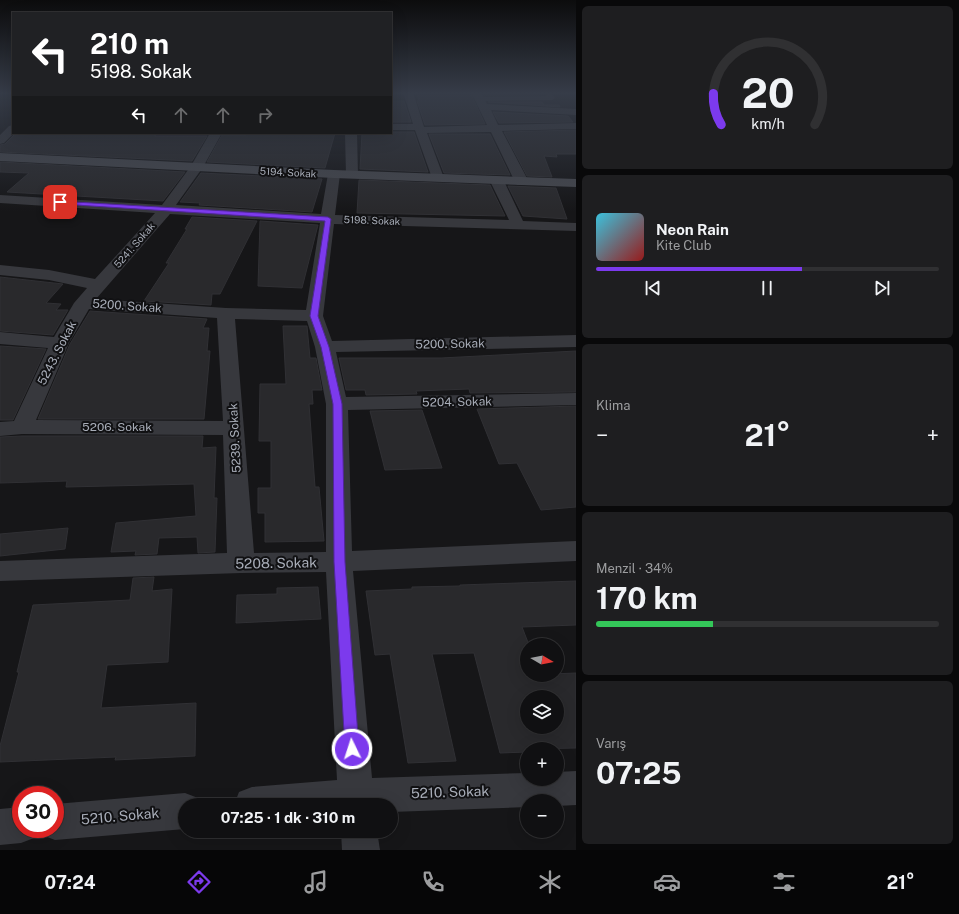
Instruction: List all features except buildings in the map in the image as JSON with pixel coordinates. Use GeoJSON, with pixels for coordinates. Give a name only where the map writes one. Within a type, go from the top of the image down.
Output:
{"type":"FeatureCollection","features":[{"type":"Feature","properties":{"kind":"street"},"geometry":{"type":"LineString","coordinates":[[0,141],[6,132]]}},
{"type":"Feature","properties":{"kind":"street"},"geometry":{"type":"LineString","coordinates":[[420,132],[438,178]]}},
{"type":"Feature","properties":{"kind":"street"},"geometry":{"type":"LineString","coordinates":[[498,132],[522,182]]}},
{"type":"Feature","properties":{"kind":"street","name":"5241. Sokak"},"geometry":{"type":"LineString","coordinates":[[99,285],[166,209],[197,167],[215,134]]}},
{"type":"Feature","properties":{"kind":"street"},"geometry":{"type":"LineString","coordinates":[[351,134],[343,174],[328,219],[314,316],[325,347],[337,404],[339,562],[355,798]]}},
{"type":"Feature","properties":{"kind":"street","name":"5194. Sokak"},"geometry":{"type":"LineString","coordinates":[[0,157],[497,181],[576,183]]}},
{"type":"Feature","properties":{"kind":"street"},"geometry":{"type":"LineString","coordinates":[[497,181],[518,225]]}},
{"type":"Feature","properties":{"kind":"street","name":"5198. Sokak"},"geometry":{"type":"LineString","coordinates":[[0,199],[328,219],[576,227]]}},
{"type":"Feature","properties":{"kind":"street","name":"5200. Sokak"},"geometry":{"type":"LineString","coordinates":[[0,270],[49,275],[99,285]]}},
{"type":"Feature","properties":{"kind":"street","name":"5243. Sokak"},"geometry":{"type":"LineString","coordinates":[[22,427],[60,343],[84,303],[99,285]]}},
{"type":"Feature","properties":{"kind":"street","name":"5200. Sokak"},"geometry":{"type":"LineString","coordinates":[[84,303],[226,313],[314,316]]}},
{"type":"Feature","properties":{"kind":"street","name":"5239. Sokak"},"geometry":{"type":"LineString","coordinates":[[226,313],[241,563]]}},
{"type":"Feature","properties":{"kind":"street"},"geometry":{"type":"LineString","coordinates":[[0,338],[60,343]]}},
{"type":"Feature","properties":{"kind":"street","name":"5200. Sokak"},"geometry":{"type":"LineString","coordinates":[[325,347],[576,342]]}},
{"type":"Feature","properties":{"kind":"street","name":"5204. Sokak"},"geometry":{"type":"LineString","coordinates":[[337,404],[576,399]]}},
{"type":"Feature","properties":{"kind":"street","name":"5206. Sokak"},"geometry":{"type":"LineString","coordinates":[[0,429],[22,427],[234,428]]}},
{"type":"Feature","properties":{"kind":"street","name":"5208. Sokak"},"geometry":{"type":"LineString","coordinates":[[0,570],[241,563],[339,562],[576,552]]}},
{"type":"Feature","properties":{"kind":"street","name":"5210. Sokak"},"geometry":{"type":"LineString","coordinates":[[398,798],[576,788]]}},
{"type":"Feature","properties":{"kind":"street","name":"5210. Sokak"},"geometry":{"type":"LineString","coordinates":[[64,821],[178,812]]}},
{"type":"Feature","properties":{"kind":"street"},"geometry":{"type":"LineString","coordinates":[[0,827],[12,826]]}},
{"type":"Feature","properties":{"kind":"street"},"geometry":{"type":"LineString","coordinates":[[360,838],[361,850]]}},
{"type":"Feature","properties":{"kind":"route"},"geometry":{"type":"LineString","coordinates":[[60,202],[328,219],[314,316],[325,347],[337,404],[339,562],[352,749]]}}]}
